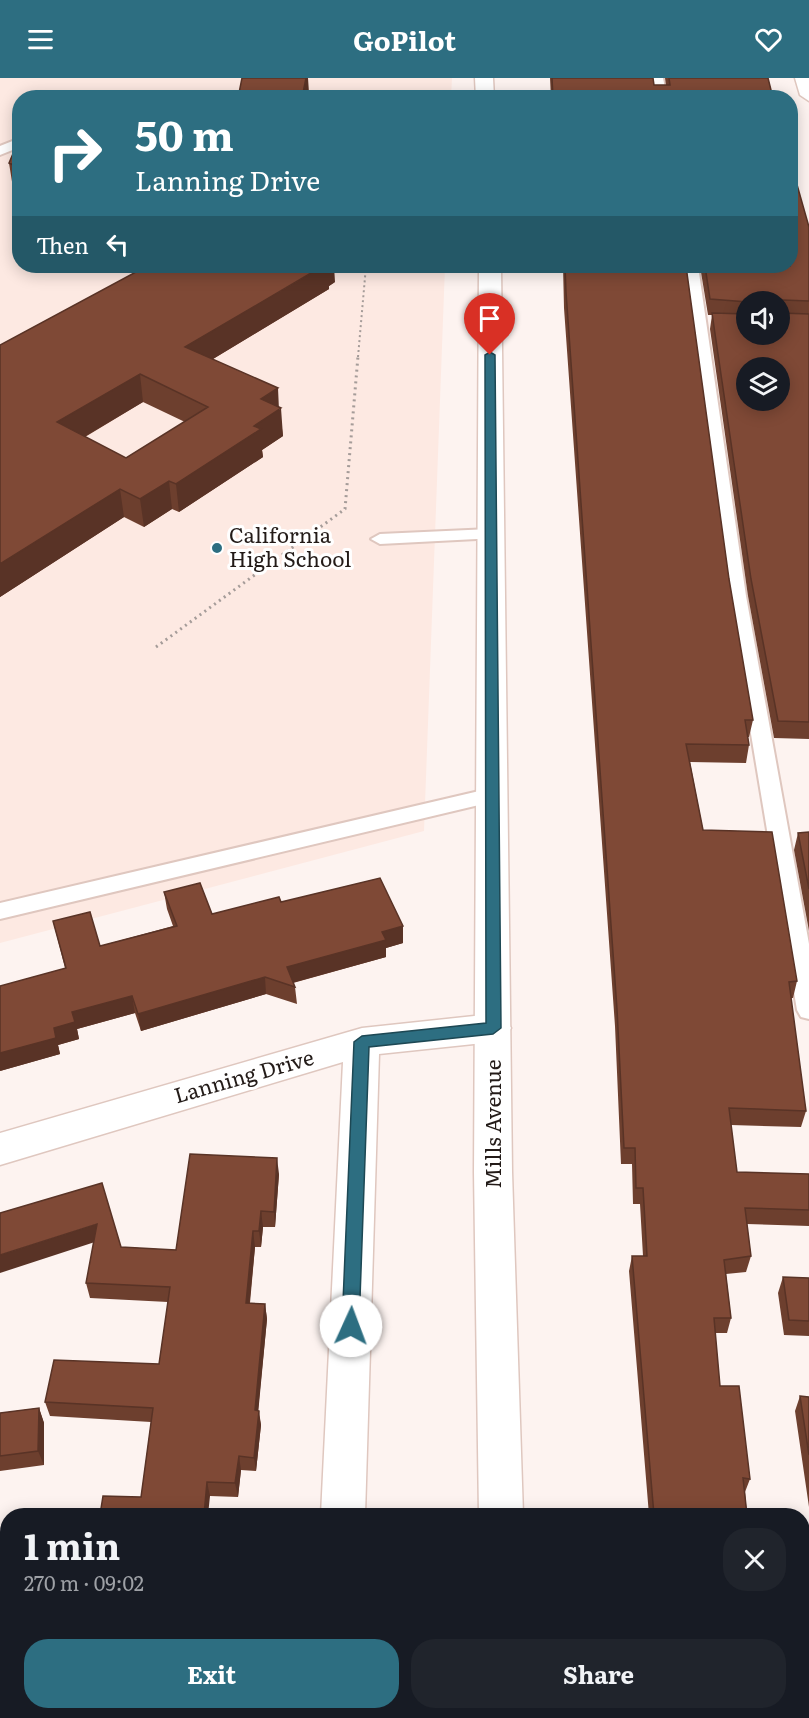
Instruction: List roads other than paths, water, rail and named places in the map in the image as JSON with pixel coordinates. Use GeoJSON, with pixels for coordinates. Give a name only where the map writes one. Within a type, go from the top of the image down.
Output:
{"type":"FeatureCollection","features":[{"type":"Feature","properties":{"kind":"main road"},"geometry":{"type":"LineString","coordinates":[[804,78],[809,95]]}},
{"type":"Feature","properties":{"kind":"main road","name":"Mills Avenue"},"geometry":{"type":"LineString","coordinates":[[490,273],[493,1173],[501,1508]]}},
{"type":"Feature","properties":{"kind":"main road","name":"Lanning Drive"},"geometry":{"type":"LineString","coordinates":[[0,1149],[362,1042],[493,1028]]}},
{"type":"Feature","properties":{"kind":"main road"},"geometry":{"type":"LineString","coordinates":[[343,1508],[362,1042]]}},
{"type":"Feature","properties":{"kind":"lane"},"geometry":{"type":"LineString","coordinates":[[693,273],[705,322],[737,596],[809,1010]]}},
{"type":"Feature","properties":{"kind":"lane"},"geometry":{"type":"LineString","coordinates":[[380,539],[490,534]]}},
{"type":"Feature","properties":{"kind":"lane"},"geometry":{"type":"LineString","coordinates":[[0,910],[492,795]]}},
{"type":"Feature","properties":{"kind":"place","name":"California High School"},"geometry":{"type":"Point","coordinates":[217,548]}}]}
